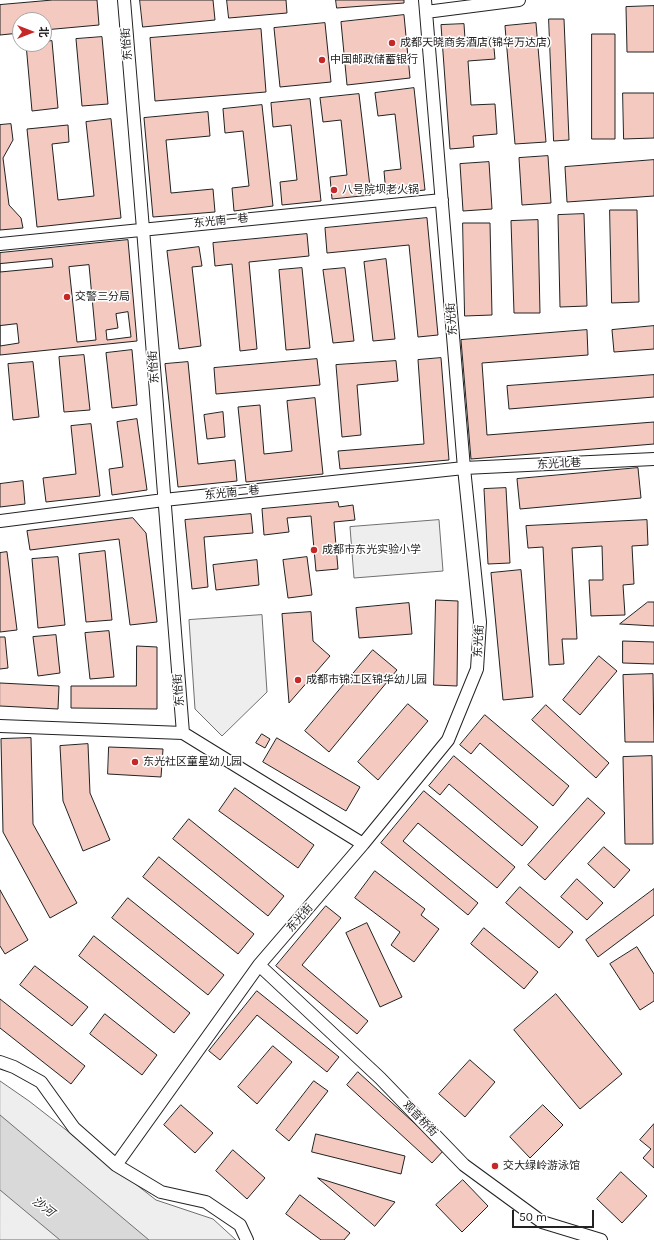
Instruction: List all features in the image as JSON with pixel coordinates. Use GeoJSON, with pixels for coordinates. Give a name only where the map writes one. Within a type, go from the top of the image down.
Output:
{"type":"FeatureCollection","features":[{"type":"Feature","properties":{"kind":"street","name":"东怡街"},"geometry":{"type":"LineString","coordinates":[[124,0],[183,733]]}},
{"type":"Feature","properties":{"kind":"street"},"geometry":{"type":"LineString","coordinates":[[425,6],[519,0]]}},
{"type":"Feature","properties":{"kind":"street","name":"东光街"},"geometry":{"type":"LineString","coordinates":[[116,1165],[259,965],[363,844],[448,740],[477,669],[480,622],[464,468],[425,6]]}},
{"type":"Feature","properties":{"kind":"street","name":"东光南一巷"},"geometry":{"type":"LineString","coordinates":[[0,244],[442,200]]}},
{"type":"Feature","properties":{"kind":"street","name":"东光北巷"},"geometry":{"type":"LineString","coordinates":[[464,468],[654,459]]}},
{"type":"Feature","properties":{"kind":"street","name":"东光南二巷"},"geometry":{"type":"LineString","coordinates":[[0,521],[164,500],[464,468]]}},
{"type":"Feature","properties":{"kind":"street"},"geometry":{"type":"LineString","coordinates":[[0,726],[183,733],[363,844]]}},
{"type":"Feature","properties":{"kind":"street","name":"观音桥街"},"geometry":{"type":"LineString","coordinates":[[259,965],[380,1078],[464,1165],[542,1222],[601,1240]]}},
{"type":"Feature","properties":{"kind":"street"},"geometry":{"type":"LineString","coordinates":[[0,1062],[14,1067],[41,1082],[74,1128],[116,1165],[161,1192],[206,1202],[240,1225],[248,1240]]}},
{"type":"Feature","properties":{"kind":"shaded area"},"geometry":{"type":"Polygon","coordinates":[[[439,520],[443,571],[354,578],[350,527],[439,520]]]}},
{"type":"Feature","properties":{"kind":"shaded area"},"geometry":{"type":"Polygon","coordinates":[[[262,615],[267,692],[222,736],[195,709],[189,620],[262,615]]]}},
{"type":"Feature","properties":{"kind":"shaded area"},"geometry":{"type":"Polygon","coordinates":[[[0,1081],[29,1101],[156,1200],[213,1219],[236,1240],[0,1240],[0,1081]]]}},
{"type":"Feature","properties":{"kind":"water","name":"沙河"},"geometry":{"type":"Polygon","coordinates":[[[0,1115],[149,1240],[60,1240],[0,1190],[0,1115]]]}},
{"type":"Feature","properties":{"kind":"building"},"geometry":{"type":"Polygon","coordinates":[[[53,0],[97,0],[99,25],[52,29],[52,12],[12,12],[12,34],[0,35],[0,5],[53,0]]]}},
{"type":"Feature","properties":{"kind":"building"},"geometry":{"type":"Polygon","coordinates":[[[140,0],[213,0],[215,20],[143,27],[140,0]]]}},
{"type":"Feature","properties":{"kind":"building"},"geometry":{"type":"Polygon","coordinates":[[[227,0],[286,0],[287,13],[229,18],[227,0]]]}},
{"type":"Feature","properties":{"kind":"building"},"geometry":{"type":"Polygon","coordinates":[[[336,0],[404,0],[404,3],[337,8],[336,0]]]}},
{"type":"Feature","properties":{"kind":"building"},"geometry":{"type":"Polygon","coordinates":[[[654,6],[654,52],[627,52],[626,7],[654,6]]]}},
{"type":"Feature","properties":{"kind":"building"},"geometry":{"type":"Polygon","coordinates":[[[404,15],[410,78],[347,85],[341,22],[404,15]]]}},
{"type":"Feature","properties":{"kind":"building"},"geometry":{"type":"Polygon","coordinates":[[[549,19],[564,19],[569,140],[554,141],[549,19]]]}},
{"type":"Feature","properties":{"kind":"building"},"geometry":{"type":"Polygon","coordinates":[[[325,23],[331,82],[280,87],[274,28],[325,23]]]}},
{"type":"Feature","properties":{"kind":"building"},"geometry":{"type":"Polygon","coordinates":[[[536,23],[546,142],[515,144],[505,26],[536,23]]]}},
{"type":"Feature","properties":{"kind":"building"},"geometry":{"type":"Polygon","coordinates":[[[464,24],[465,39],[493,37],[495,59],[468,61],[471,105],[495,104],[497,134],[473,136],[474,147],[450,149],[441,25],[464,24]]]}},
{"type":"Feature","properties":{"kind":"building"},"geometry":{"type":"Polygon","coordinates":[[[261,29],[266,92],[155,101],[150,38],[261,29]]]}},
{"type":"Feature","properties":{"kind":"building"},"geometry":{"type":"Polygon","coordinates":[[[592,34],[615,34],[615,139],[592,139],[592,34]]]}},
{"type":"Feature","properties":{"kind":"building"},"geometry":{"type":"Polygon","coordinates":[[[102,37],[108,104],[82,106],[76,39],[102,37]]]}},
{"type":"Feature","properties":{"kind":"building"},"geometry":{"type":"Polygon","coordinates":[[[52,41],[58,108],[32,111],[27,52],[52,52],[52,41]]]}},
{"type":"Feature","properties":{"kind":"building"},"geometry":{"type":"Polygon","coordinates":[[[414,88],[425,190],[386,194],[384,171],[401,169],[395,114],[378,116],[375,93],[414,88]]]}},
{"type":"Feature","properties":{"kind":"building"},"geometry":{"type":"Polygon","coordinates":[[[623,93],[654,93],[654,138],[624,139],[623,93]]]}},
{"type":"Feature","properties":{"kind":"building"},"geometry":{"type":"Polygon","coordinates":[[[359,94],[371,195],[332,199],[330,177],[347,175],[341,120],[323,122],[320,98],[359,94]]]}},
{"type":"Feature","properties":{"kind":"building"},"geometry":{"type":"Polygon","coordinates":[[[310,99],[321,201],[282,205],[280,182],[297,180],[291,125],[273,127],[271,103],[310,99]]]}},
{"type":"Feature","properties":{"kind":"building"},"geometry":{"type":"Polygon","coordinates":[[[262,105],[273,206],[234,211],[232,188],[249,186],[243,131],[225,133],[223,109],[262,105]]]}},
{"type":"Feature","properties":{"kind":"building"},"geometry":{"type":"Polygon","coordinates":[[[208,112],[210,136],[166,140],[171,193],[213,189],[215,212],[153,217],[144,118],[208,112]]]}},
{"type":"Feature","properties":{"kind":"building"},"geometry":{"type":"Polygon","coordinates":[[[111,119],[121,218],[37,227],[27,129],[68,125],[69,142],[52,144],[58,200],[94,196],[86,122],[111,119]]]}},
{"type":"Feature","properties":{"kind":"building"},"geometry":{"type":"Polygon","coordinates":[[[11,124],[13,140],[3,158],[9,205],[21,218],[23,228],[0,230],[0,125],[11,124]]]}},
{"type":"Feature","properties":{"kind":"building"},"geometry":{"type":"Polygon","coordinates":[[[548,156],[551,203],[522,205],[519,158],[548,156]]]}},
{"type":"Feature","properties":{"kind":"building"},"geometry":{"type":"Polygon","coordinates":[[[654,160],[654,196],[567,202],[565,167],[654,160]]]}},
{"type":"Feature","properties":{"kind":"building"},"geometry":{"type":"Polygon","coordinates":[[[489,162],[492,209],[463,211],[460,164],[489,162]]]}},
{"type":"Feature","properties":{"kind":"building"},"geometry":{"type":"Polygon","coordinates":[[[610,210],[637,210],[639,302],[612,303],[610,210]]]}},
{"type":"Feature","properties":{"kind":"building"},"geometry":{"type":"Polygon","coordinates":[[[584,214],[587,306],[560,307],[558,215],[584,214]]]}},
{"type":"Feature","properties":{"kind":"building"},"geometry":{"type":"Polygon","coordinates":[[[427,218],[438,335],[418,337],[409,245],[327,253],[325,228],[427,218]]]}},
{"type":"Feature","properties":{"kind":"building"},"geometry":{"type":"Polygon","coordinates":[[[538,220],[540,313],[514,313],[511,221],[538,220]]]}},
{"type":"Feature","properties":{"kind":"building"},"geometry":{"type":"Polygon","coordinates":[[[463,223],[490,223],[492,315],[465,316],[463,223]]]}},
{"type":"Feature","properties":{"kind":"building"},"geometry":{"type":"Polygon","coordinates":[[[307,234],[309,256],[249,262],[257,349],[240,351],[232,264],[215,266],[213,243],[307,234]]]}},
{"type":"Feature","properties":{"kind":"building","name":"交警三分局"},"geometry":{"type":"Polygon","coordinates":[[[128,240],[137,341],[0,355],[0,253],[128,240]]]}},
{"type":"Feature","properties":{"kind":"building"},"geometry":{"type":"Polygon","coordinates":[[[199,247],[202,266],[192,267],[201,346],[179,349],[167,251],[199,247]]]}},
{"type":"Feature","properties":{"kind":"building"},"geometry":{"type":"Polygon","coordinates":[[[52,259],[53,267],[0,272],[0,264],[52,259]]]}},
{"type":"Feature","properties":{"kind":"building"},"geometry":{"type":"Polygon","coordinates":[[[386,259],[395,339],[373,341],[364,262],[386,259]]]}},
{"type":"Feature","properties":{"kind":"building"},"geometry":{"type":"Polygon","coordinates":[[[89,265],[96,340],[77,342],[69,267],[89,265]]]}},
{"type":"Feature","properties":{"kind":"building"},"geometry":{"type":"Polygon","coordinates":[[[302,268],[310,348],[286,350],[279,270],[302,268]]]}},
{"type":"Feature","properties":{"kind":"building"},"geometry":{"type":"Polygon","coordinates":[[[345,268],[354,341],[333,343],[323,270],[345,268]]]}},
{"type":"Feature","properties":{"kind":"building"},"geometry":{"type":"Polygon","coordinates":[[[128,312],[131,337],[107,340],[106,330],[118,328],[116,314],[128,312]]]}},
{"type":"Feature","properties":{"kind":"building"},"geometry":{"type":"Polygon","coordinates":[[[17,324],[19,343],[0,346],[0,326],[17,324]]]}},
{"type":"Feature","properties":{"kind":"building"},"geometry":{"type":"Polygon","coordinates":[[[654,326],[654,349],[614,352],[612,330],[654,326]]]}},
{"type":"Feature","properties":{"kind":"building"},"geometry":{"type":"Polygon","coordinates":[[[587,330],[588,355],[482,363],[487,435],[654,422],[654,444],[471,459],[461,340],[587,330]]]}},
{"type":"Feature","properties":{"kind":"building"},"geometry":{"type":"Polygon","coordinates":[[[132,350],[137,405],[112,408],[106,353],[132,350]]]}},
{"type":"Feature","properties":{"kind":"building"},"geometry":{"type":"Polygon","coordinates":[[[84,355],[90,410],[64,412],[59,357],[84,355]]]}},
{"type":"Feature","properties":{"kind":"building"},"geometry":{"type":"Polygon","coordinates":[[[441,358],[449,460],[340,469],[338,451],[424,444],[418,360],[441,358]]]}},
{"type":"Feature","properties":{"kind":"building"},"geometry":{"type":"Polygon","coordinates":[[[317,359],[320,385],[216,394],[214,368],[317,359]]]}},
{"type":"Feature","properties":{"kind":"building"},"geometry":{"type":"Polygon","coordinates":[[[396,361],[398,381],[357,385],[361,435],[342,437],[336,365],[396,361]]]}},
{"type":"Feature","properties":{"kind":"building"},"geometry":{"type":"Polygon","coordinates":[[[33,362],[39,417],[13,420],[8,364],[33,362]]]}},
{"type":"Feature","properties":{"kind":"building"},"geometry":{"type":"Polygon","coordinates":[[[188,362],[198,464],[235,460],[237,481],[178,487],[165,364],[188,362]]]}},
{"type":"Feature","properties":{"kind":"building"},"geometry":{"type":"Polygon","coordinates":[[[654,375],[654,397],[509,409],[507,386],[654,375]]]}},
{"type":"Feature","properties":{"kind":"building"},"geometry":{"type":"Polygon","coordinates":[[[315,398],[323,474],[246,482],[238,407],[260,405],[264,454],[292,451],[287,401],[315,398]]]}},
{"type":"Feature","properties":{"kind":"building"},"geometry":{"type":"Polygon","coordinates":[[[223,412],[225,437],[207,439],[204,415],[223,412]]]}},
{"type":"Feature","properties":{"kind":"building"},"geometry":{"type":"Polygon","coordinates":[[[137,419],[147,490],[112,495],[109,469],[123,467],[117,422],[137,419]]]}},
{"type":"Feature","properties":{"kind":"building"},"geometry":{"type":"Polygon","coordinates":[[[91,424],[100,496],[46,502],[43,478],[76,474],[71,426],[91,424]]]}},
{"type":"Feature","properties":{"kind":"building"},"geometry":{"type":"Polygon","coordinates":[[[638,468],[641,498],[520,509],[517,479],[638,468]]]}},
{"type":"Feature","properties":{"kind":"building"},"geometry":{"type":"Polygon","coordinates":[[[23,481],[25,504],[0,507],[0,484],[23,481]]]}},
{"type":"Feature","properties":{"kind":"building"},"geometry":{"type":"Polygon","coordinates":[[[506,488],[510,563],[488,564],[484,489],[506,488]]]}},
{"type":"Feature","properties":{"kind":"building"},"geometry":{"type":"Polygon","coordinates":[[[338,502],[339,507],[353,505],[355,520],[334,522],[338,569],[316,571],[311,516],[287,518],[289,532],[264,535],[262,509],[338,502]]]}},
{"type":"Feature","properties":{"kind":"building"},"geometry":{"type":"Polygon","coordinates":[[[251,514],[253,533],[204,537],[208,587],[192,589],[185,520],[251,514]]]}},
{"type":"Feature","properties":{"kind":"building"},"geometry":{"type":"Polygon","coordinates":[[[133,518],[146,533],[157,622],[130,625],[119,539],[30,550],[27,531],[133,518]]]}},
{"type":"Feature","properties":{"kind":"building"},"geometry":{"type":"Polygon","coordinates":[[[647,520],[648,545],[632,546],[634,584],[623,585],[625,615],[591,616],[589,580],[603,580],[602,546],[572,548],[577,639],[562,639],[564,664],[549,665],[543,547],[528,548],[526,526],[647,520]]]}},
{"type":"Feature","properties":{"kind":"building"},"geometry":{"type":"Polygon","coordinates":[[[105,551],[112,620],[86,622],[79,554],[105,551]]]}},
{"type":"Feature","properties":{"kind":"building"},"geometry":{"type":"Polygon","coordinates":[[[7,552],[17,630],[0,632],[0,553],[7,552]]]}},
{"type":"Feature","properties":{"kind":"building"},"geometry":{"type":"Polygon","coordinates":[[[58,557],[65,625],[38,628],[32,559],[58,557]]]}},
{"type":"Feature","properties":{"kind":"building"},"geometry":{"type":"Polygon","coordinates":[[[307,557],[312,595],[288,598],[283,560],[307,557]]]}},
{"type":"Feature","properties":{"kind":"building"},"geometry":{"type":"Polygon","coordinates":[[[257,560],[259,585],[216,590],[213,565],[257,560]]]}},
{"type":"Feature","properties":{"kind":"building"},"geometry":{"type":"Polygon","coordinates":[[[521,570],[533,697],[503,700],[491,573],[521,570]]]}},
{"type":"Feature","properties":{"kind":"building"},"geometry":{"type":"Polygon","coordinates":[[[436,600],[458,601],[457,686],[434,685],[436,600]]]}},
{"type":"Feature","properties":{"kind":"building"},"geometry":{"type":"Polygon","coordinates":[[[648,602],[654,602],[654,626],[620,624],[648,602]]]}},
{"type":"Feature","properties":{"kind":"building"},"geometry":{"type":"Polygon","coordinates":[[[409,603],[412,634],[359,638],[356,608],[409,603]]]}},
{"type":"Feature","properties":{"kind":"building","name":"成都市锦江区锦华幼儿园"},"geometry":{"type":"Polygon","coordinates":[[[311,612],[313,641],[330,656],[289,703],[282,614],[311,612]]]}},
{"type":"Feature","properties":{"kind":"building"},"geometry":{"type":"Polygon","coordinates":[[[109,631],[114,677],[90,679],[85,633],[109,631]]]}},
{"type":"Feature","properties":{"kind":"building"},"geometry":{"type":"Polygon","coordinates":[[[56,635],[60,673],[38,676],[33,637],[56,635]]]}},
{"type":"Feature","properties":{"kind":"building"},"geometry":{"type":"Polygon","coordinates":[[[0,637],[5,637],[8,668],[0,669],[0,637]]]}},
{"type":"Feature","properties":{"kind":"building"},"geometry":{"type":"Polygon","coordinates":[[[623,641],[654,642],[654,664],[623,663],[623,641]]]}},
{"type":"Feature","properties":{"kind":"building"},"geometry":{"type":"Polygon","coordinates":[[[137,646],[157,647],[157,709],[71,708],[71,686],[136,686],[137,646]]]}},
{"type":"Feature","properties":{"kind":"building"},"geometry":{"type":"Polygon","coordinates":[[[373,650],[397,670],[329,752],[305,731],[373,650]]]}},
{"type":"Feature","properties":{"kind":"building"},"geometry":{"type":"Polygon","coordinates":[[[599,656],[617,671],[580,715],[563,700],[599,656]]]}},
{"type":"Feature","properties":{"kind":"building"},"geometry":{"type":"Polygon","coordinates":[[[653,674],[654,742],[625,742],[623,675],[653,674]]]}},
{"type":"Feature","properties":{"kind":"building"},"geometry":{"type":"Polygon","coordinates":[[[0,683],[59,686],[58,709],[0,706],[0,683]]]}},
{"type":"Feature","properties":{"kind":"building"},"geometry":{"type":"Polygon","coordinates":[[[408,704],[428,721],[378,780],[358,762],[408,704]]]}},
{"type":"Feature","properties":{"kind":"building"},"geometry":{"type":"Polygon","coordinates":[[[546,705],[609,763],[596,778],[532,720],[546,705]]]}},
{"type":"Feature","properties":{"kind":"building"},"geometry":{"type":"Polygon","coordinates":[[[485,715],[569,786],[553,806],[480,743],[471,754],[460,745],[485,715]]]}},
{"type":"Feature","properties":{"kind":"building"},"geometry":{"type":"Polygon","coordinates":[[[262,734],[270,739],[265,748],[256,743],[262,734]]]}},
{"type":"Feature","properties":{"kind":"building"},"geometry":{"type":"Polygon","coordinates":[[[31,738],[33,824],[77,903],[50,918],[3,832],[1,739],[31,738]]]}},
{"type":"Feature","properties":{"kind":"building"},"geometry":{"type":"Polygon","coordinates":[[[277,738],[360,787],[346,811],[263,762],[277,738]]]}},
{"type":"Feature","properties":{"kind":"building"},"geometry":{"type":"Polygon","coordinates":[[[88,744],[90,793],[110,840],[83,851],[63,801],[60,746],[88,744]]]}},
{"type":"Feature","properties":{"kind":"building","name":"东光社区童星幼儿园"},"geometry":{"type":"Polygon","coordinates":[[[109,747],[163,749],[161,777],[108,774],[109,747]]]}},
{"type":"Feature","properties":{"kind":"building"},"geometry":{"type":"Polygon","coordinates":[[[454,756],[538,827],[522,846],[449,784],[440,795],[429,786],[454,756]]]}},
{"type":"Feature","properties":{"kind":"building"},"geometry":{"type":"Polygon","coordinates":[[[652,756],[653,844],[625,844],[623,757],[652,756]]]}},
{"type":"Feature","properties":{"kind":"building"},"geometry":{"type":"Polygon","coordinates":[[[235,788],[314,845],[298,868],[219,811],[235,788]]]}},
{"type":"Feature","properties":{"kind":"building"},"geometry":{"type":"Polygon","coordinates":[[[424,791],[515,867],[497,888],[418,823],[403,841],[478,903],[468,915],[381,843],[424,791]]]}},
{"type":"Feature","properties":{"kind":"building"},"geometry":{"type":"Polygon","coordinates":[[[588,798],[605,813],[545,880],[528,865],[588,798]]]}},
{"type":"Feature","properties":{"kind":"building"},"geometry":{"type":"Polygon","coordinates":[[[189,819],[284,896],[268,916],[173,839],[189,819]]]}},
{"type":"Feature","properties":{"kind":"building"},"geometry":{"type":"Polygon","coordinates":[[[604,847],[630,870],[614,888],[588,864],[604,847]]]}},
{"type":"Feature","properties":{"kind":"building"},"geometry":{"type":"Polygon","coordinates":[[[159,857],[254,934],[238,954],[143,877],[159,857]]]}},
{"type":"Feature","properties":{"kind":"building"},"geometry":{"type":"Polygon","coordinates":[[[375,871],[425,909],[421,915],[439,929],[414,962],[391,945],[400,932],[355,898],[375,871]]]}},
{"type":"Feature","properties":{"kind":"building"},"geometry":{"type":"Polygon","coordinates":[[[577,879],[603,903],[587,920],[561,897],[577,879]]]}},
{"type":"Feature","properties":{"kind":"building"},"geometry":{"type":"Polygon","coordinates":[[[520,887],[573,932],[559,948],[506,903],[520,887]]]}},
{"type":"Feature","properties":{"kind":"building"},"geometry":{"type":"Polygon","coordinates":[[[654,889],[654,915],[598,957],[586,940],[654,889]]]}},
{"type":"Feature","properties":{"kind":"building"},"geometry":{"type":"Polygon","coordinates":[[[0,890],[28,940],[5,954],[0,946],[0,890]]]}},
{"type":"Feature","properties":{"kind":"building"},"geometry":{"type":"Polygon","coordinates":[[[128,898],[224,975],[208,995],[112,918],[128,898]]]}},
{"type":"Feature","properties":{"kind":"building"},"geometry":{"type":"Polygon","coordinates":[[[326,906],[341,918],[302,965],[368,1021],[357,1034],[276,966],[326,906]]]}},
{"type":"Feature","properties":{"kind":"building"},"geometry":{"type":"Polygon","coordinates":[[[367,923],[402,997],[380,1007],[346,933],[367,923]]]}},
{"type":"Feature","properties":{"kind":"building"},"geometry":{"type":"Polygon","coordinates":[[[484,928],[538,972],[524,989],[471,944],[484,928]]]}},
{"type":"Feature","properties":{"kind":"building"},"geometry":{"type":"Polygon","coordinates":[[[94,936],[190,1013],[174,1033],[79,956],[94,936]]]}},
{"type":"Feature","properties":{"kind":"building"},"geometry":{"type":"Polygon","coordinates":[[[637,947],[654,974],[654,1001],[640,1010],[610,964],[637,947]]]}},
{"type":"Feature","properties":{"kind":"building"},"geometry":{"type":"Polygon","coordinates":[[[35,966],[88,1007],[72,1026],[20,985],[35,966]]]}},
{"type":"Feature","properties":{"kind":"building"},"geometry":{"type":"Polygon","coordinates":[[[257,991],[339,1057],[327,1072],[257,1015],[220,1060],[209,1051],[257,991]]]}},
{"type":"Feature","properties":{"kind":"building"},"geometry":{"type":"Polygon","coordinates":[[[556,994],[622,1074],[580,1109],[514,1030],[556,994]]]}},
{"type":"Feature","properties":{"kind":"building"},"geometry":{"type":"Polygon","coordinates":[[[0,999],[85,1066],[71,1084],[0,1028],[0,999]]]}},
{"type":"Feature","properties":{"kind":"building"},"geometry":{"type":"Polygon","coordinates":[[[105,1014],[157,1055],[142,1075],[90,1034],[105,1014]]]}},
{"type":"Feature","properties":{"kind":"building"},"geometry":{"type":"Polygon","coordinates":[[[273,1046],[292,1062],[257,1104],[238,1087],[273,1046]]]}},
{"type":"Feature","properties":{"kind":"building"},"geometry":{"type":"Polygon","coordinates":[[[470,1060],[495,1082],[465,1117],[439,1094],[470,1060]]]}},
{"type":"Feature","properties":{"kind":"building"},"geometry":{"type":"Polygon","coordinates":[[[358,1072],[444,1150],[432,1163],[347,1085],[358,1072]]]}},
{"type":"Feature","properties":{"kind":"building"},"geometry":{"type":"Polygon","coordinates":[[[314,1081],[328,1091],[289,1141],[276,1130],[314,1081]]]}},
{"type":"Feature","properties":{"kind":"building"},"geometry":{"type":"Polygon","coordinates":[[[181,1105],[213,1133],[195,1153],[164,1125],[181,1105]]]}},
{"type":"Feature","properties":{"kind":"building"},"geometry":{"type":"Polygon","coordinates":[[[543,1105],[563,1125],[530,1158],[510,1137],[543,1105]]]}},
{"type":"Feature","properties":{"kind":"building"},"geometry":{"type":"Polygon","coordinates":[[[654,1124],[654,1168],[643,1158],[651,1149],[640,1140],[654,1124]]]}},
{"type":"Feature","properties":{"kind":"building"},"geometry":{"type":"Polygon","coordinates":[[[316,1134],[405,1156],[401,1174],[312,1152],[316,1134]]]}},
{"type":"Feature","properties":{"kind":"building"},"geometry":{"type":"Polygon","coordinates":[[[233,1150],[265,1178],[247,1199],[216,1171],[233,1150]]]}},
{"type":"Feature","properties":{"kind":"building"},"geometry":{"type":"Polygon","coordinates":[[[621,1172],[647,1196],[622,1223],[597,1199],[621,1172]]]}},
{"type":"Feature","properties":{"kind":"building"},"geometry":{"type":"Polygon","coordinates":[[[318,1178],[395,1202],[375,1226],[318,1178]]]}},
{"type":"Feature","properties":{"kind":"building"},"geometry":{"type":"Polygon","coordinates":[[[463,1180],[488,1206],[462,1232],[436,1205],[463,1180]]]}},
{"type":"Feature","properties":{"kind":"building"},"geometry":{"type":"Polygon","coordinates":[[[300,1195],[350,1233],[344,1240],[321,1240],[286,1214],[300,1195]]]}},
{"type":"Feature","properties":{"kind":"place","name":"成都天晓商务酒店(锦华万达店)"},"geometry":{"type":"Point","coordinates":[392,43]}},
{"type":"Feature","properties":{"kind":"place","name":"中国邮政储蓄银行"},"geometry":{"type":"Point","coordinates":[322,60]}},
{"type":"Feature","properties":{"kind":"place","name":"八号院坝老火锅"},"geometry":{"type":"Point","coordinates":[334,190]}},
{"type":"Feature","properties":{"kind":"place","name":"交警三分局"},"geometry":{"type":"Point","coordinates":[67,297]}},
{"type":"Feature","properties":{"kind":"place","name":"成都市东光实验小学"},"geometry":{"type":"Point","coordinates":[314,550]}},
{"type":"Feature","properties":{"kind":"place","name":"成都市锦江区锦华幼儿园"},"geometry":{"type":"Point","coordinates":[298,680]}},
{"type":"Feature","properties":{"kind":"place","name":"东光社区童星幼儿园"},"geometry":{"type":"Point","coordinates":[135,762]}},
{"type":"Feature","properties":{"kind":"place","name":"交大绿岭游泳馆"},"geometry":{"type":"Point","coordinates":[495,1166]}}]}
